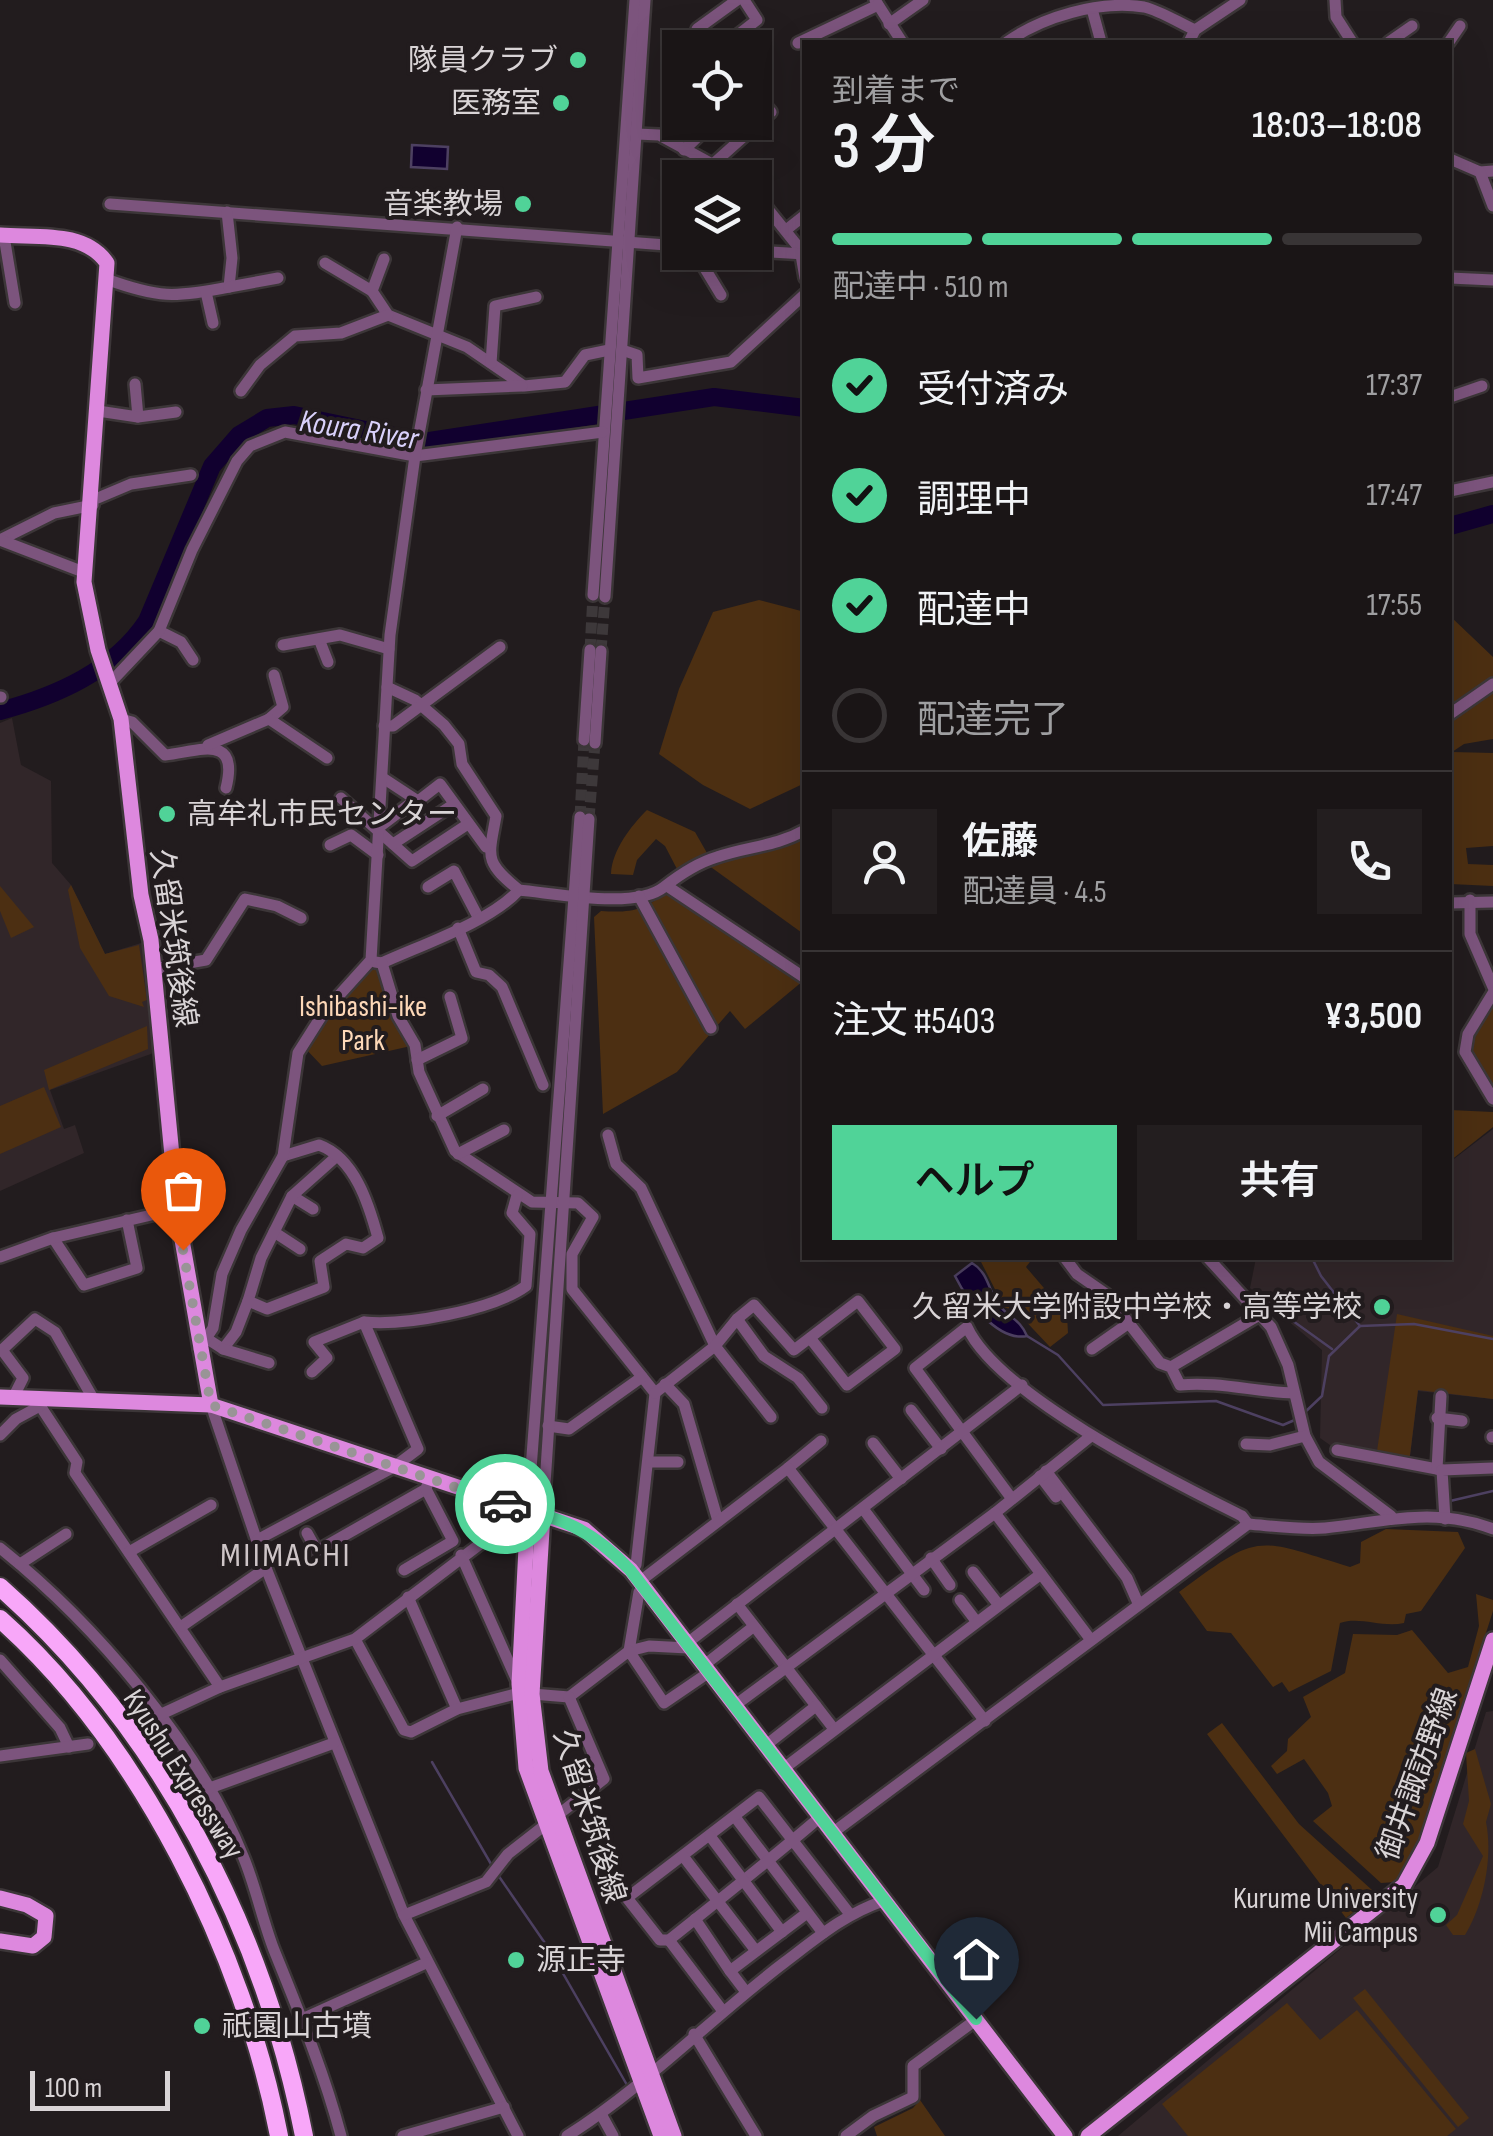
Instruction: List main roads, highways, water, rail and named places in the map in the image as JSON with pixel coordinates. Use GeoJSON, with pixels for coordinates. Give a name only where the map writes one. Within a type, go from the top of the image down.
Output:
{"type":"FeatureCollection","features":[{"type":"Feature","properties":{"kind":"highway","name":"Kyushu Expressway"},"geometry":{"type":"LineString","coordinates":[[0,1587],[89,1680],[200,1838],[243,1928],[274,2011],[304,2136]]}},
{"type":"Feature","properties":{"kind":"highway","name":"Kyushu Expressway"},"geometry":{"type":"LineString","coordinates":[[0,1619],[72,1695],[132,1777],[174,1852],[218,1941],[249,2019],[279,2136]]}},
{"type":"Feature","properties":{"kind":"main road","name":"久留米筑後線"},"geometry":{"type":"LineString","coordinates":[[2,235],[79,240],[95,246],[107,263],[86,573],[99,653],[121,718],[154,969],[177,1209],[211,1405]]}},
{"type":"Feature","properties":{"kind":"main road"},"geometry":{"type":"LineString","coordinates":[[7,1397],[38,1402],[211,1405],[394,1468],[428,1484],[536,1512],[594,1534],[638,1580],[1066,2136]]}},
{"type":"Feature","properties":{"kind":"main road","name":"久留米筑後線"},"geometry":{"type":"LineString","coordinates":[[536,1512],[523,1690],[550,1820],[646,2079],[662,2136]]}},
{"type":"Feature","properties":{"kind":"main road","name":"御井諏訪野線"},"geometry":{"type":"LineString","coordinates":[[1088,2136],[1404,1885],[1427,1843],[1493,1640]]}},
{"type":"Feature","properties":{"kind":"main road"},"geometry":{"type":"LineString","coordinates":[[0,1898],[38,1910],[46,1916],[47,1927],[34,1946],[0,1941]]}},
{"type":"Feature","properties":{"kind":"main road","name":"久留米筑後線"},"geometry":{"type":"LineString","coordinates":[[646,2079],[674,2136]]}},
{"type":"Feature","properties":{"kind":"waterway","name":"Koura River"},"geometry":{"type":"LineString","coordinates":[[0,711],[42,698],[82,679],[134,639],[147,621],[212,466],[239,435],[267,418],[294,415],[423,442],[714,397],[802,408]]}},
{"type":"Feature","properties":{"kind":"waterway","name":"Koura River"},"geometry":{"type":"LineString","coordinates":[[1452,525],[1493,514]]}},
{"type":"Feature","properties":{"kind":"waterway"},"geometry":{"type":"LineString","coordinates":[[1313,1260],[1360,1326],[1414,1324],[1493,1339]]}},
{"type":"Feature","properties":{"kind":"waterway"},"geometry":{"type":"LineString","coordinates":[[1268,1303],[1332,1349]]}},
{"type":"Feature","properties":{"kind":"waterway"},"geometry":{"type":"LineString","coordinates":[[1303,1414],[1322,1396],[1329,1356],[1360,1326]]}},
{"type":"Feature","properties":{"kind":"waterway"},"geometry":{"type":"LineString","coordinates":[[1027,1336],[1058,1355],[1103,1405],[1216,1401],[1283,1425],[1297,1419]]}},
{"type":"Feature","properties":{"kind":"waterway"},"geometry":{"type":"LineString","coordinates":[[1450,1501],[1493,1491]]}},
{"type":"Feature","properties":{"kind":"waterway"},"geometry":{"type":"LineString","coordinates":[[432,1762],[491,1864]]}},
{"type":"Feature","properties":{"kind":"waterway"},"geometry":{"type":"LineString","coordinates":[[498,1875],[549,1949],[627,2085]]}},
{"type":"Feature","properties":{"kind":"tunnel"},"geometry":{"type":"LineString","coordinates":[[590,650],[593,595]]}},
{"type":"Feature","properties":{"kind":"tunnel"},"geometry":{"type":"LineString","coordinates":[[601,651],[605,597]]}},
{"type":"Feature","properties":{"kind":"tunnel"},"geometry":{"type":"LineString","coordinates":[[580,817],[584,740]]}},
{"type":"Feature","properties":{"kind":"tunnel"},"geometry":{"type":"LineString","coordinates":[[589,819],[595,743]]}},
{"type":"Feature","properties":{"kind":"place","name":"隊員クラブ"},"geometry":{"type":"Point","coordinates":[578,60]}},
{"type":"Feature","properties":{"kind":"place","name":"医務室"},"geometry":{"type":"Point","coordinates":[561,103]}},
{"type":"Feature","properties":{"kind":"place","name":"音楽教場"},"geometry":{"type":"Point","coordinates":[523,204]}},
{"type":"Feature","properties":{"kind":"place","name":"高牟礼市民センター"},"geometry":{"type":"Point","coordinates":[167,814]}},
{"type":"Feature","properties":{"kind":"place","name":"久留米大学附設中学校・高等学校"},"geometry":{"type":"Point","coordinates":[1382,1307]}},
{"type":"Feature","properties":{"kind":"place","name":"Kurume University Mii Campus"},"geometry":{"type":"Point","coordinates":[1438,1915]}},
{"type":"Feature","properties":{"kind":"place","name":"源正寺"},"geometry":{"type":"Point","coordinates":[516,1960]}},
{"type":"Feature","properties":{"kind":"place","name":"祇園山古墳"},"geometry":{"type":"Point","coordinates":[202,2026]}},
{"type":"Feature","properties":{"kind":"district","name":"MIIMACHI"},"geometry":{"type":"Point","coordinates":[286,1554]}},
{"type":"Feature","properties":{"kind":"park label","name":"Ishibashi-ike Park"},"geometry":{"type":"Point","coordinates":[363,1023]}}]}
